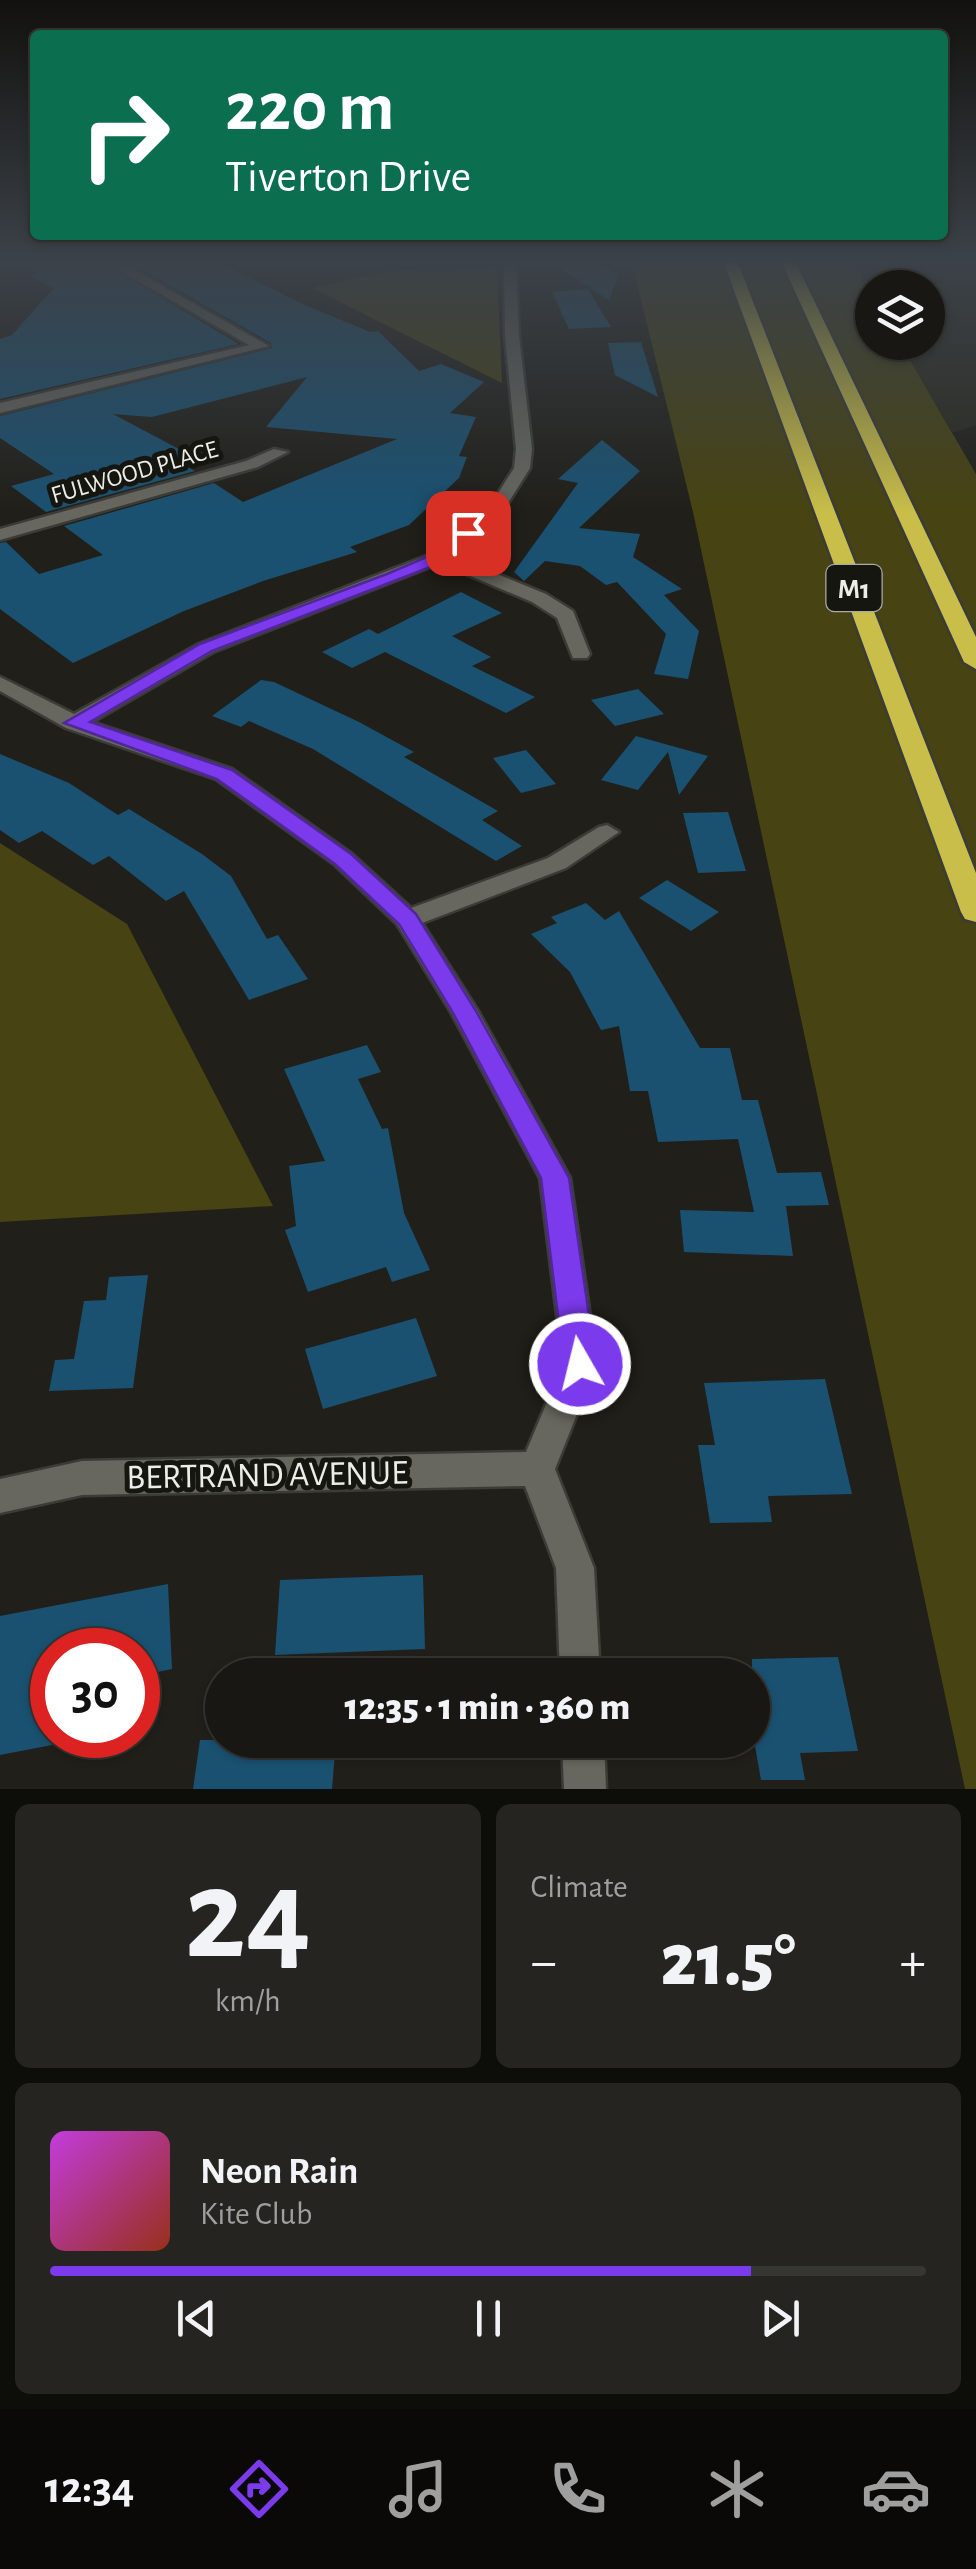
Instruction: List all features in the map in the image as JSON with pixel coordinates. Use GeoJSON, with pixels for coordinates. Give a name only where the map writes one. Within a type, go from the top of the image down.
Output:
{"type":"FeatureCollection","features":[{"type":"Feature","properties":{"kind":"highway","name":"M1"},"geometry":{"type":"LineString","coordinates":[[763,346],[976,912]]}},
{"type":"Feature","properties":{"kind":"highway","name":"M1"},"geometry":{"type":"LineString","coordinates":[[828,346],[976,662]]}},
{"type":"Feature","properties":{"kind":"street"},"geometry":{"type":"LineString","coordinates":[[0,408],[260,346]]}},
{"type":"Feature","properties":{"kind":"street"},"geometry":{"type":"LineString","coordinates":[[74,723],[206,648],[440,557],[496,509],[522,468],[515,346]]}},
{"type":"Feature","properties":{"kind":"street","name":"FULWOOD PLACE"},"geometry":{"type":"LineString","coordinates":[[0,535],[252,464],[280,452]]}},
{"type":"Feature","properties":{"kind":"street"},"geometry":{"type":"LineString","coordinates":[[440,557],[539,598],[566,615],[580,654]]}},
{"type":"Feature","properties":{"kind":"street"},"geometry":{"type":"LineString","coordinates":[[7,696],[224,774],[343,859],[408,919],[464,1011],[555,1178],[580,1364],[537,1469],[575,1568],[579,1658]]}},
{"type":"Feature","properties":{"kind":"street"},"geometry":{"type":"LineString","coordinates":[[408,919],[556,863],[607,832]]}},
{"type":"Feature","properties":{"kind":"street","name":"BERTRAND AVENUE"},"geometry":{"type":"LineString","coordinates":[[0,1496],[82,1478],[537,1469]]}},
{"type":"Feature","properties":{"kind":"street"},"geometry":{"type":"LineString","coordinates":[[584,1758],[585,1789]]}},
{"type":"Feature","properties":{"kind":"shaded area"},"geometry":{"type":"Polygon","coordinates":[[[429,346],[500,346],[502,383],[429,346]]]}},
{"type":"Feature","properties":{"kind":"shaded area"},"geometry":{"type":"Polygon","coordinates":[[[652,346],[855,346],[855,360],[910,360],[976,474],[976,1789],[965,1789],[693,512],[652,346]]]}},
{"type":"Feature","properties":{"kind":"shaded area"},"geometry":{"type":"Polygon","coordinates":[[[945,346],[976,346],[976,425],[953,433],[910,360],[945,360],[945,346]]]}},
{"type":"Feature","properties":{"kind":"shaded area"},"geometry":{"type":"Polygon","coordinates":[[[0,843],[127,924],[273,1206],[0,1222],[0,843]]]}},
{"type":"Feature","properties":{"kind":"building"},"geometry":{"type":"Polygon","coordinates":[[[0,346],[228,346],[0,399],[0,346]]]}},
{"type":"Feature","properties":{"kind":"building"},"geometry":{"type":"Polygon","coordinates":[[[394,346],[419,371],[441,364],[484,382],[450,413],[476,417],[459,456],[467,457],[459,478],[409,525],[350,547],[357,552],[184,611],[73,663],[0,609],[0,543],[6,542],[39,574],[103,555],[64,526],[214,483],[243,502],[397,439],[266,427],[307,377],[152,417],[113,414],[194,457],[179,462],[195,471],[46,512],[11,486],[54,474],[0,438],[0,416],[272,348],[394,346]]]}},
{"type":"Feature","properties":{"kind":"building"},"geometry":{"type":"Polygon","coordinates":[[[609,346],[642,346],[658,397],[615,375],[609,346]]]}},
{"type":"Feature","properties":{"kind":"building"},"geometry":{"type":"Polygon","coordinates":[[[602,440],[640,471],[579,528],[640,534],[633,557],[682,589],[664,595],[699,631],[688,679],[654,674],[666,634],[617,582],[606,585],[580,566],[545,561],[524,581],[514,572],[578,483],[558,479],[602,440]]]}},
{"type":"Feature","properties":{"kind":"building"},"geometry":{"type":"Polygon","coordinates":[[[461,592],[502,613],[452,636],[491,657],[472,666],[535,697],[506,713],[385,652],[352,668],[322,652],[369,629],[378,634],[461,592]]]}},
{"type":"Feature","properties":{"kind":"building"},"geometry":{"type":"Polygon","coordinates":[[[261,680],[274,682],[359,722],[414,752],[404,757],[498,811],[482,820],[522,846],[496,861],[313,749],[249,721],[241,727],[212,716],[261,680]]]}},
{"type":"Feature","properties":{"kind":"building"},"geometry":{"type":"Polygon","coordinates":[[[638,689],[664,714],[615,726],[591,700],[638,689]]]}},
{"type":"Feature","properties":{"kind":"building"},"geometry":{"type":"Polygon","coordinates":[[[636,736],[708,756],[679,795],[668,752],[638,790],[601,780],[636,736]]]}},
{"type":"Feature","properties":{"kind":"building"},"geometry":{"type":"Polygon","coordinates":[[[526,750],[556,784],[521,793],[493,758],[526,750]]]}},
{"type":"Feature","properties":{"kind":"building"},"geometry":{"type":"Polygon","coordinates":[[[0,754],[69,783],[118,815],[129,809],[202,854],[231,876],[267,939],[278,935],[308,979],[249,1000],[184,891],[166,901],[109,856],[93,865],[42,831],[19,843],[0,830],[0,754]]]}},
{"type":"Feature","properties":{"kind":"building"},"geometry":{"type":"Polygon","coordinates":[[[728,812],[746,871],[698,873],[683,813],[728,812]]]}},
{"type":"Feature","properties":{"kind":"building"},"geometry":{"type":"Polygon","coordinates":[[[667,880],[719,912],[691,931],[639,898],[667,880]]]}},
{"type":"Feature","properties":{"kind":"building"},"geometry":{"type":"Polygon","coordinates":[[[586,903],[605,920],[619,911],[700,1048],[730,1048],[742,1100],[758,1100],[777,1173],[821,1172],[829,1205],[786,1206],[793,1256],[684,1252],[680,1210],[754,1212],[738,1139],[658,1142],[648,1091],[630,1091],[619,1026],[601,1030],[570,972],[531,934],[557,923],[551,917],[586,903]]]}},
{"type":"Feature","properties":{"kind":"building"},"geometry":{"type":"Polygon","coordinates":[[[367,1045],[381,1072],[358,1079],[382,1129],[388,1128],[404,1213],[430,1270],[392,1282],[386,1267],[308,1292],[285,1230],[296,1226],[289,1166],[325,1161],[284,1069],[367,1045]]]}},
{"type":"Feature","properties":{"kind":"building"},"geometry":{"type":"Polygon","coordinates":[[[148,1275],[133,1388],[49,1391],[55,1360],[74,1359],[84,1301],[106,1300],[109,1277],[148,1275]]]}},
{"type":"Feature","properties":{"kind":"building"},"geometry":{"type":"Polygon","coordinates":[[[416,1318],[437,1376],[323,1409],[305,1349],[416,1318]]]}},
{"type":"Feature","properties":{"kind":"building"},"geometry":{"type":"Polygon","coordinates":[[[825,1379],[852,1494],[768,1496],[772,1522],[710,1523],[698,1445],[715,1445],[704,1383],[825,1379]]]}},
{"type":"Feature","properties":{"kind":"building"},"geometry":{"type":"Polygon","coordinates":[[[423,1575],[425,1649],[275,1655],[280,1580],[423,1575]]]}},
{"type":"Feature","properties":{"kind":"building"},"geometry":{"type":"Polygon","coordinates":[[[168,1584],[172,1669],[160,1671],[160,1628],[30,1628],[30,1749],[0,1755],[0,1616],[168,1584]]]}},
{"type":"Feature","properties":{"kind":"building"},"geometry":{"type":"Polygon","coordinates":[[[838,1657],[858,1751],[800,1753],[805,1780],[761,1780],[757,1758],[770,1758],[770,1659],[838,1657]]]}},
{"type":"Feature","properties":{"kind":"building"},"geometry":{"type":"Polygon","coordinates":[[[200,1740],[205,1740],[205,1758],[335,1758],[332,1789],[193,1789],[200,1740]]]}},
{"type":"Feature","properties":{"kind":"route"},"geometry":{"type":"LineString","coordinates":[[468,533],[440,557],[393,578],[206,648],[74,723],[224,774],[343,859],[408,919],[464,1011],[555,1178],[580,1364]]}}]}
